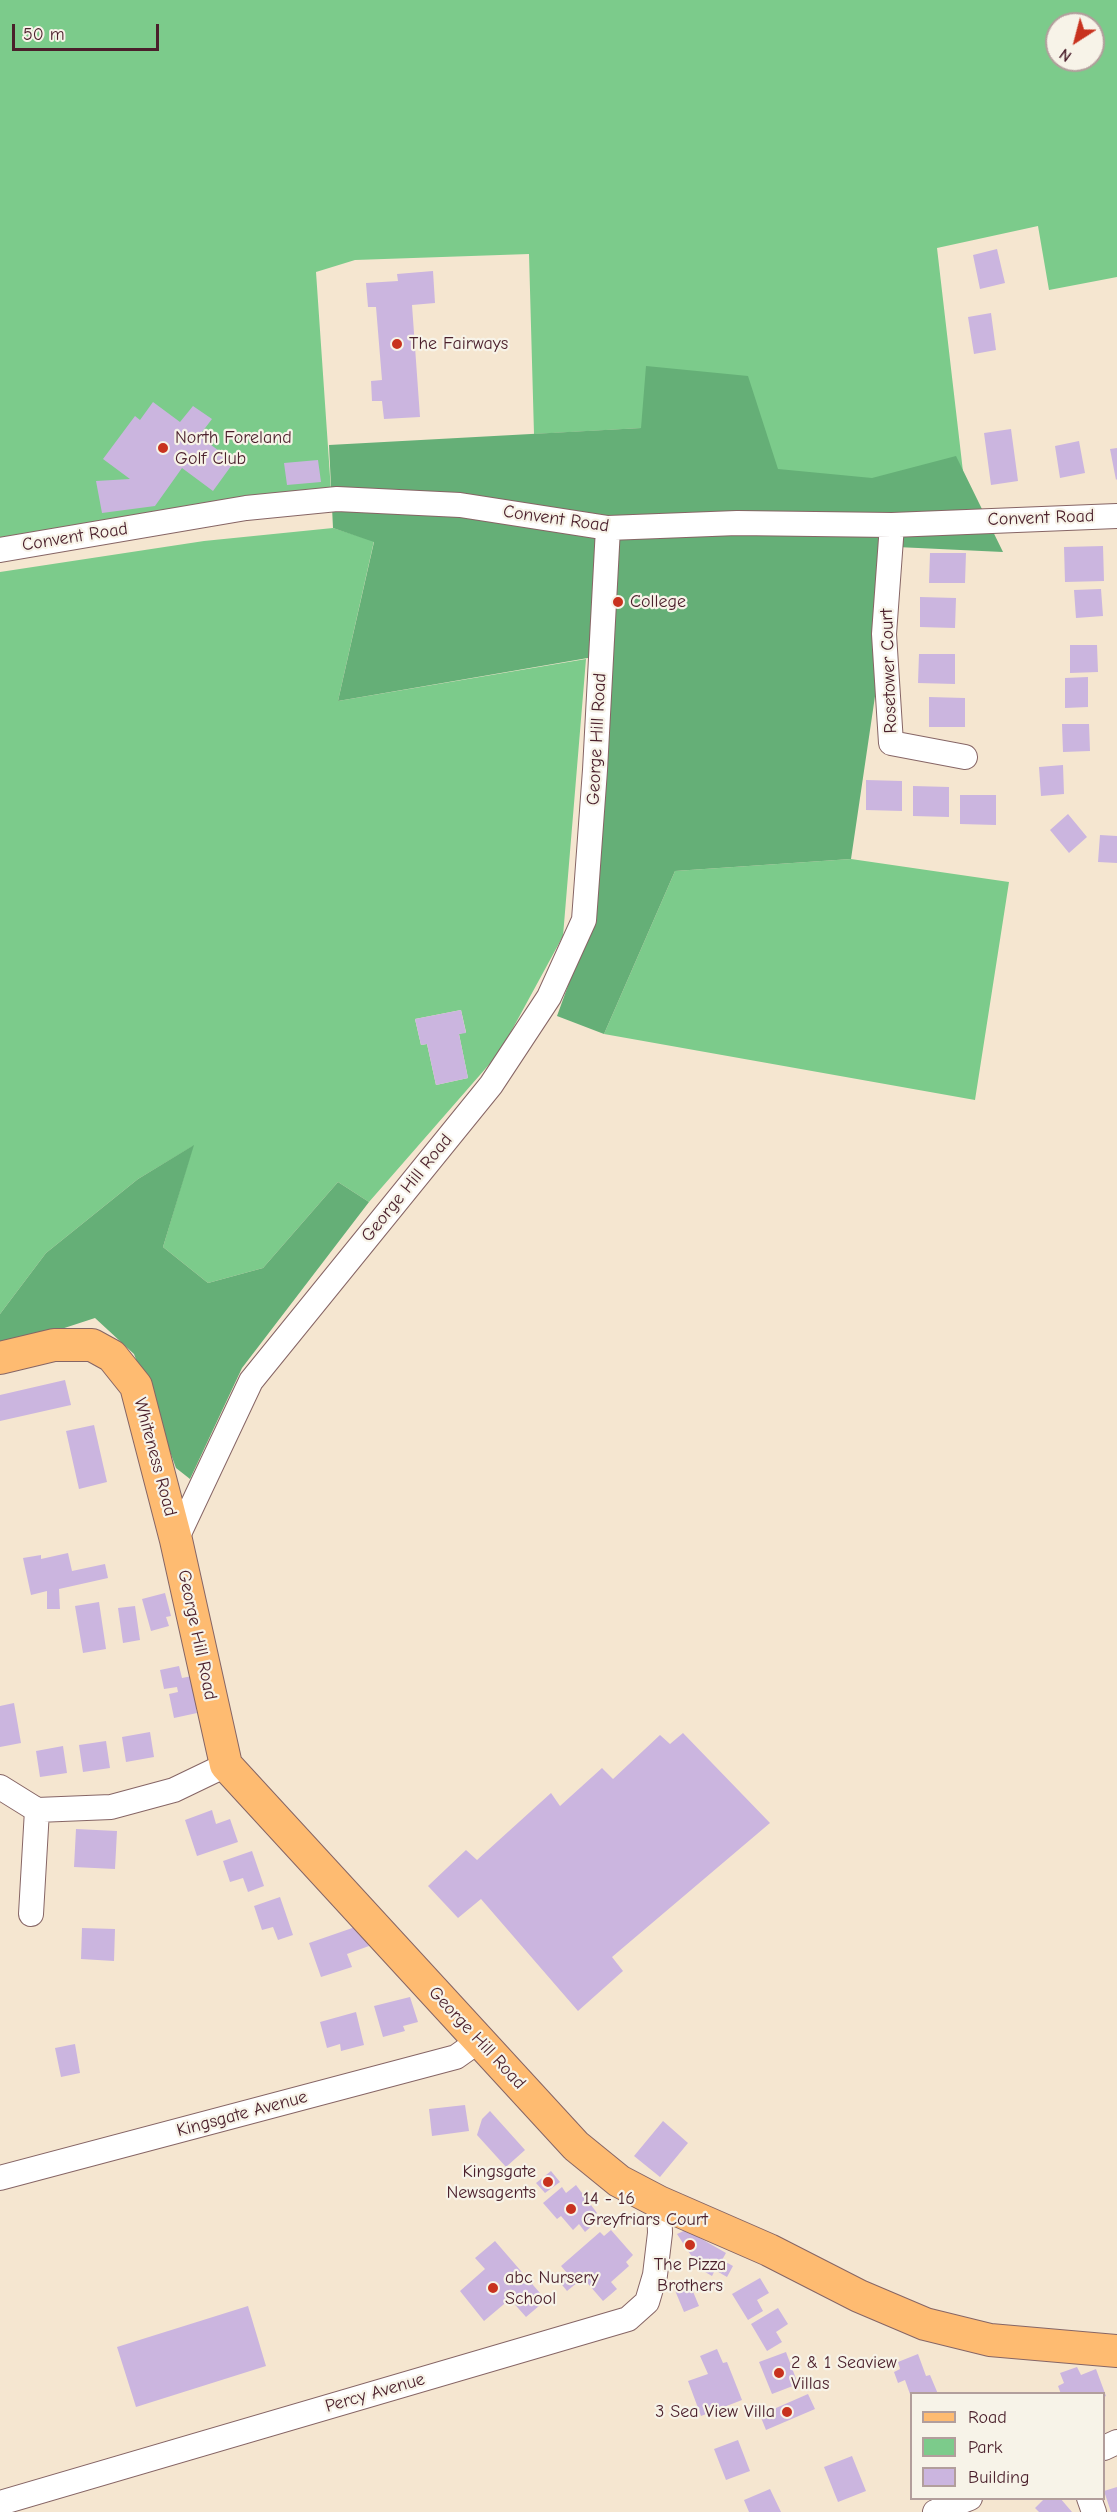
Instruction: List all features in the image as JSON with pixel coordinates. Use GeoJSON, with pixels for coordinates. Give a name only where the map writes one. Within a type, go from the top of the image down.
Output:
{"type":"FeatureCollection","features":[{"type":"Feature","properties":{"kind":"main road","name":"Whiteness Road"},"geometry":{"type":"LineString","coordinates":[[0,1358],[54,1345],[84,1343],[98,1347],[112,1356],[136,1386],[176,1539]]}},
{"type":"Feature","properties":{"kind":"main road","name":"George Hill Road"},"geometry":{"type":"LineString","coordinates":[[176,1539],[226,1765],[576,2146],[619,2181],[659,2202],[769,2250],[859,2296],[925,2324],[990,2340],[1117,2351]]}},
{"type":"Feature","properties":{"kind":"street","name":"Convent Road"},"geometry":{"type":"LineString","coordinates":[[0,550],[246,508],[337,499],[460,505],[608,528],[737,523],[892,525],[1117,516]]}},
{"type":"Feature","properties":{"kind":"street","name":"Rosetower Court"},"geometry":{"type":"LineString","coordinates":[[892,525],[884,634],[891,743],[965,757]]}},
{"type":"Feature","properties":{"kind":"street","name":"George Hill Road"},"geometry":{"type":"LineString","coordinates":[[176,1539],[251,1381],[491,1085],[549,997],[584,920],[595,770],[608,528]]}},
{"type":"Feature","properties":{"kind":"street"},"geometry":{"type":"LineString","coordinates":[[0,1786],[38,1810],[111,1807],[174,1790],[226,1765]]}},
{"type":"Feature","properties":{"kind":"street"},"geometry":{"type":"LineString","coordinates":[[31,1914],[38,1810]]}},
{"type":"Feature","properties":{"kind":"street","name":"Kingsgate Avenue"},"geometry":{"type":"LineString","coordinates":[[0,2178],[456,2057],[480,2040]]}},
{"type":"Feature","properties":{"kind":"street","name":"Percy Avenue"},"geometry":{"type":"LineString","coordinates":[[0,2503],[628,2319],[647,2302],[652,2284],[660,2233],[659,2202]]}},
{"type":"Feature","properties":{"kind":"street"},"geometry":{"type":"LineString","coordinates":[[935,2512],[967,2500]]}},
{"type":"Feature","properties":{"kind":"green space","name":"North Foreland Golf Club"},"geometry":{"type":"Polygon","coordinates":[[[0,0],[1117,0],[1117,277],[1049,290],[1038,226],[937,248],[967,506],[907,518],[642,428],[534,434],[529,254],[355,260],[316,272],[331,491],[0,551],[0,0]]]}},
{"type":"Feature","properties":{"kind":"green space"},"geometry":{"type":"Polygon","coordinates":[[[646,366],[748,376],[778,469],[872,478],[956,456],[1003,552],[897,547],[851,859],[675,871],[604,1034],[557,1016],[594,914],[611,654],[338,701],[374,542],[333,528],[329,445],[641,428],[646,366]]]}},
{"type":"Feature","properties":{"kind":"green space"},"geometry":{"type":"Polygon","coordinates":[[[333,528],[374,541],[338,701],[586,659],[563,936],[500,1052],[369,1202],[338,1182],[263,1268],[208,1283],[163,1247],[193,1146],[138,1179],[46,1253],[0,1314],[0,572],[204,541],[333,528]],[[461,1010],[415,1019],[421,1045],[427,1044],[436,1085],[468,1078],[459,1034],[466,1032],[461,1010]]]}},
{"type":"Feature","properties":{"kind":"green space"},"geometry":{"type":"Polygon","coordinates":[[[851,859],[1009,882],[975,1100],[604,1034],[675,871],[851,859]]]}},
{"type":"Feature","properties":{"kind":"green space"},"geometry":{"type":"Polygon","coordinates":[[[194,1145],[163,1247],[208,1283],[263,1268],[338,1182],[369,1202],[242,1368],[190,1479],[176,1468],[134,1354],[95,1318],[0,1349],[0,1314],[46,1253],[138,1179],[194,1145]]]}},
{"type":"Feature","properties":{"kind":"building"},"geometry":{"type":"Polygon","coordinates":[[[997,249],[1005,283],[980,289],[973,255],[997,249]]]}},
{"type":"Feature","properties":{"kind":"building","name":"The Fairways"},"geometry":{"type":"Polygon","coordinates":[[[433,271],[435,303],[412,305],[420,417],[384,419],[382,401],[372,401],[371,381],[382,380],[376,307],[368,307],[366,283],[398,281],[397,274],[433,271]]]}},
{"type":"Feature","properties":{"kind":"building"},"geometry":{"type":"Polygon","coordinates":[[[991,313],[996,350],[974,354],[968,317],[991,313]]]}},
{"type":"Feature","properties":{"kind":"building","name":"North Foreland Golf Club"},"geometry":{"type":"Polygon","coordinates":[[[153,402],[180,422],[193,406],[212,419],[199,436],[234,462],[213,491],[182,468],[155,506],[102,513],[96,481],[130,479],[103,459],[135,416],[140,420],[153,402]]]}},
{"type":"Feature","properties":{"kind":"building"},"geometry":{"type":"Polygon","coordinates":[[[1011,429],[1018,481],[991,485],[984,433],[1011,429]]]}},
{"type":"Feature","properties":{"kind":"building"},"geometry":{"type":"Polygon","coordinates":[[[1079,441],[1085,473],[1060,478],[1055,446],[1079,441]]]}},
{"type":"Feature","properties":{"kind":"building"},"geometry":{"type":"Polygon","coordinates":[[[1117,448],[1117,479],[1116,480],[1110,449],[1117,448]]]}},
{"type":"Feature","properties":{"kind":"building"},"geometry":{"type":"Polygon","coordinates":[[[318,460],[321,482],[287,485],[284,463],[318,460]]]}},
{"type":"Feature","properties":{"kind":"building"},"geometry":{"type":"Polygon","coordinates":[[[1103,546],[1104,581],[1065,582],[1064,547],[1103,546]]]}},
{"type":"Feature","properties":{"kind":"building"},"geometry":{"type":"Polygon","coordinates":[[[930,553],[966,553],[965,583],[929,583],[930,553]]]}},
{"type":"Feature","properties":{"kind":"building"},"geometry":{"type":"Polygon","coordinates":[[[1101,589],[1103,616],[1076,618],[1074,590],[1101,589]]]}},
{"type":"Feature","properties":{"kind":"building"},"geometry":{"type":"Polygon","coordinates":[[[920,597],[956,598],[955,628],[920,627],[920,597]]]}},
{"type":"Feature","properties":{"kind":"building"},"geometry":{"type":"Polygon","coordinates":[[[1070,645],[1097,645],[1098,672],[1070,673],[1070,645]]]}},
{"type":"Feature","properties":{"kind":"building"},"geometry":{"type":"Polygon","coordinates":[[[919,654],[955,654],[955,684],[918,683],[919,654]]]}},
{"type":"Feature","properties":{"kind":"building"},"geometry":{"type":"Polygon","coordinates":[[[1088,677],[1088,707],[1065,708],[1065,678],[1088,677]]]}},
{"type":"Feature","properties":{"kind":"building"},"geometry":{"type":"Polygon","coordinates":[[[929,697],[965,698],[965,727],[929,727],[929,697]]]}},
{"type":"Feature","properties":{"kind":"building"},"geometry":{"type":"Polygon","coordinates":[[[1062,724],[1089,724],[1090,751],[1063,752],[1062,724]]]}},
{"type":"Feature","properties":{"kind":"building"},"geometry":{"type":"Polygon","coordinates":[[[1063,765],[1064,794],[1041,796],[1039,767],[1063,765]]]}},
{"type":"Feature","properties":{"kind":"building"},"geometry":{"type":"Polygon","coordinates":[[[866,780],[902,781],[902,811],[866,810],[866,780]]]}},
{"type":"Feature","properties":{"kind":"building"},"geometry":{"type":"Polygon","coordinates":[[[913,786],[949,787],[949,817],[913,816],[913,786]]]}},
{"type":"Feature","properties":{"kind":"building"},"geometry":{"type":"Polygon","coordinates":[[[960,795],[996,795],[996,825],[960,824],[960,795]]]}},
{"type":"Feature","properties":{"kind":"building"},"geometry":{"type":"Polygon","coordinates":[[[1068,814],[1087,837],[1069,853],[1050,830],[1068,814]]]}},
{"type":"Feature","properties":{"kind":"building"},"geometry":{"type":"Polygon","coordinates":[[[1100,835],[1117,836],[1117,863],[1098,862],[1100,835]]]}},
{"type":"Feature","properties":{"kind":"building"},"geometry":{"type":"Polygon","coordinates":[[[461,1010],[466,1033],[459,1034],[468,1078],[436,1085],[427,1044],[421,1045],[415,1019],[461,1010]]]}},
{"type":"Feature","properties":{"kind":"building"},"geometry":{"type":"Polygon","coordinates":[[[65,1380],[71,1405],[0,1421],[0,1395],[65,1380]]]}},
{"type":"Feature","properties":{"kind":"building"},"geometry":{"type":"Polygon","coordinates":[[[94,1425],[107,1482],[79,1489],[66,1431],[94,1425]]]}},
{"type":"Feature","properties":{"kind":"building"},"geometry":{"type":"Polygon","coordinates":[[[68,1553],[72,1571],[105,1564],[108,1578],[59,1589],[60,1609],[47,1609],[47,1591],[31,1595],[23,1558],[41,1555],[41,1559],[68,1553]]]}},
{"type":"Feature","properties":{"kind":"building"},"geometry":{"type":"Polygon","coordinates":[[[165,1593],[171,1616],[166,1617],[169,1626],[151,1631],[142,1599],[165,1593]]]}},
{"type":"Feature","properties":{"kind":"building"},"geometry":{"type":"Polygon","coordinates":[[[99,1602],[106,1649],[83,1653],[75,1606],[99,1602]]]}},
{"type":"Feature","properties":{"kind":"building"},"geometry":{"type":"Polygon","coordinates":[[[135,1606],[140,1640],[123,1643],[118,1608],[135,1606]]]}},
{"type":"Feature","properties":{"kind":"building"},"geometry":{"type":"Polygon","coordinates":[[[179,1666],[182,1678],[197,1675],[204,1708],[196,1709],[197,1713],[174,1718],[169,1694],[178,1692],[177,1687],[164,1689],[160,1670],[179,1666]]]}},
{"type":"Feature","properties":{"kind":"building"},"geometry":{"type":"Polygon","coordinates":[[[14,1703],[21,1743],[0,1747],[0,1706],[14,1703]]]}},
{"type":"Feature","properties":{"kind":"building"},"geometry":{"type":"Polygon","coordinates":[[[150,1732],[154,1757],[126,1762],[122,1737],[150,1732]]]}},
{"type":"Feature","properties":{"kind":"building"},"geometry":{"type":"Polygon","coordinates":[[[683,1733],[770,1823],[612,1957],[623,1971],[578,2011],[481,1899],[458,1918],[428,1886],[466,1850],[477,1860],[551,1793],[560,1806],[602,1768],[613,1779],[660,1735],[670,1744],[683,1733]]]}},
{"type":"Feature","properties":{"kind":"building"},"geometry":{"type":"Polygon","coordinates":[[[106,1741],[110,1768],[83,1772],[79,1745],[106,1741]]]}},
{"type":"Feature","properties":{"kind":"building"},"geometry":{"type":"Polygon","coordinates":[[[63,1746],[67,1773],[40,1777],[36,1751],[63,1746]]]}},
{"type":"Feature","properties":{"kind":"building"},"geometry":{"type":"Polygon","coordinates":[[[212,1810],[216,1824],[230,1819],[238,1842],[197,1856],[185,1820],[212,1810]]]}},
{"type":"Feature","properties":{"kind":"building"},"geometry":{"type":"Polygon","coordinates":[[[76,1829],[117,1831],[115,1869],[74,1867],[76,1829]]]}},
{"type":"Feature","properties":{"kind":"building"},"geometry":{"type":"Polygon","coordinates":[[[252,1851],[264,1886],[248,1892],[243,1878],[230,1882],[223,1861],[252,1851]]]}},
{"type":"Feature","properties":{"kind":"building"},"geometry":{"type":"Polygon","coordinates":[[[280,1897],[293,1935],[278,1940],[273,1927],[262,1930],[254,1906],[280,1897]]]}},
{"type":"Feature","properties":{"kind":"building"},"geometry":{"type":"Polygon","coordinates":[[[361,1925],[369,1946],[347,1954],[352,1967],[321,1977],[309,1943],[361,1925]]]}},
{"type":"Feature","properties":{"kind":"building"},"geometry":{"type":"Polygon","coordinates":[[[82,1928],[115,1929],[114,1961],[81,1959],[82,1928]]]}},
{"type":"Feature","properties":{"kind":"building"},"geometry":{"type":"Polygon","coordinates":[[[410,1997],[418,2022],[403,2026],[405,2031],[383,2037],[374,2006],[410,1997]]]}},
{"type":"Feature","properties":{"kind":"building"},"geometry":{"type":"Polygon","coordinates":[[[356,2012],[364,2045],[341,2051],[340,2044],[327,2048],[320,2022],[356,2012]]]}},
{"type":"Feature","properties":{"kind":"building"},"geometry":{"type":"Polygon","coordinates":[[[75,2044],[80,2073],[61,2077],[55,2048],[75,2044]]]}},
{"type":"Feature","properties":{"kind":"building"},"geometry":{"type":"Polygon","coordinates":[[[465,2105],[469,2131],[432,2136],[429,2109],[465,2105]]]}},
{"type":"Feature","properties":{"kind":"building"},"geometry":{"type":"Polygon","coordinates":[[[490,2111],[525,2150],[506,2167],[477,2135],[482,2119],[490,2111]]]}},
{"type":"Feature","properties":{"kind":"building"},"geometry":{"type":"Polygon","coordinates":[[[663,2121],[688,2143],[660,2177],[634,2156],[663,2121]]]}},
{"type":"Feature","properties":{"kind":"building","name":"Kingsgate Newsagents"},"geometry":{"type":"Polygon","coordinates":[[[551,2171],[560,2182],[545,2193],[536,2183],[551,2171]]]}},
{"type":"Feature","properties":{"kind":"building","name":"14 - 16 Greyfriars Court"},"geometry":{"type":"Polygon","coordinates":[[[576,2185],[597,2213],[590,2219],[594,2224],[585,2232],[579,2224],[573,2230],[561,2216],[557,2219],[543,2203],[562,2187],[566,2193],[576,2185]]]}},
{"type":"Feature","properties":{"kind":"building"},"geometry":{"type":"Polygon","coordinates":[[[611,2230],[633,2255],[626,2262],[629,2266],[611,2282],[617,2289],[603,2301],[583,2278],[567,2291],[558,2280],[567,2273],[561,2266],[600,2232],[604,2236],[611,2230]]]}},
{"type":"Feature","properties":{"kind":"building"},"geometry":{"type":"Polygon","coordinates":[[[686,2230],[726,2253],[722,2260],[733,2266],[727,2277],[715,2270],[712,2276],[700,2269],[677,2234],[686,2230]]]}},
{"type":"Feature","properties":{"kind":"building"},"geometry":{"type":"Polygon","coordinates":[[[495,2241],[546,2300],[526,2317],[510,2299],[484,2321],[460,2291],[485,2269],[475,2258],[495,2241]]]}},
{"type":"Feature","properties":{"kind":"building"},"geometry":{"type":"Polygon","coordinates":[[[760,2278],[769,2293],[757,2300],[763,2311],[748,2320],[732,2294],[760,2278]]]}},
{"type":"Feature","properties":{"kind":"building"},"geometry":{"type":"Polygon","coordinates":[[[689,2282],[699,2306],[684,2312],[674,2288],[689,2282]]]}},
{"type":"Feature","properties":{"kind":"building"},"geometry":{"type":"Polygon","coordinates":[[[248,2306],[266,2366],[136,2407],[117,2347],[248,2306]]]}},
{"type":"Feature","properties":{"kind":"building"},"geometry":{"type":"Polygon","coordinates":[[[778,2308],[788,2324],[776,2332],[782,2342],[767,2351],[751,2324],[778,2308]]]}},
{"type":"Feature","properties":{"kind":"building"},"geometry":{"type":"Polygon","coordinates":[[[717,2349],[723,2363],[727,2362],[742,2400],[701,2416],[688,2381],[708,2374],[700,2356],[717,2349]]]}},
{"type":"Feature","properties":{"kind":"building","name":"2 & 1 Seaview Villas"},"geometry":{"type":"Polygon","coordinates":[[[786,2352],[798,2384],[772,2394],[759,2362],[786,2352]]]}},
{"type":"Feature","properties":{"kind":"building"},"geometry":{"type":"Polygon","coordinates":[[[918,2354],[926,2376],[930,2375],[937,2392],[910,2392],[910,2394],[905,2380],[898,2383],[894,2372],[900,2369],[898,2362],[918,2354]]]}},
{"type":"Feature","properties":{"kind":"building"},"geometry":{"type":"Polygon","coordinates":[[[1077,2367],[1081,2375],[1096,2369],[1105,2392],[1060,2392],[1058,2386],[1064,2383],[1060,2373],[1077,2367]]]}},
{"type":"Feature","properties":{"kind":"building","name":"3 Sea View Villa"},"geometry":{"type":"Polygon","coordinates":[[[808,2394],[815,2409],[766,2430],[760,2415],[808,2394]]]}},
{"type":"Feature","properties":{"kind":"building"},"geometry":{"type":"Polygon","coordinates":[[[738,2440],[750,2471],[726,2480],[714,2449],[738,2440]]]}},
{"type":"Feature","properties":{"kind":"building"},"geometry":{"type":"Polygon","coordinates":[[[852,2456],[866,2491],[838,2502],[824,2467],[852,2456]]]}},
{"type":"Feature","properties":{"kind":"building"},"geometry":{"type":"Polygon","coordinates":[[[1117,2487],[1117,2512],[1111,2512],[1105,2491],[1117,2487]]]}},
{"type":"Feature","properties":{"kind":"building"},"geometry":{"type":"Polygon","coordinates":[[[770,2489],[781,2512],[749,2512],[744,2500],[770,2489]]]}},
{"type":"Feature","properties":{"kind":"building"},"geometry":{"type":"Polygon","coordinates":[[[1043,2500],[1062,2500],[1072,2512],[1039,2512],[1035,2508],[1043,2500]]]}},
{"type":"Feature","properties":{"kind":"place","name":"The Fairways"},"geometry":{"type":"Point","coordinates":[397,344]}},
{"type":"Feature","properties":{"kind":"place","name":"North Foreland Golf Club"},"geometry":{"type":"Point","coordinates":[163,448]}},
{"type":"Feature","properties":{"kind":"place","name":"College"},"geometry":{"type":"Point","coordinates":[618,602]}},
{"type":"Feature","properties":{"kind":"place","name":"Kingsgate Newsagents"},"geometry":{"type":"Point","coordinates":[548,2182]}},
{"type":"Feature","properties":{"kind":"place","name":"14 - 16 Greyfriars Court"},"geometry":{"type":"Point","coordinates":[571,2209]}},
{"type":"Feature","properties":{"kind":"place","name":"The Pizza Brothers"},"geometry":{"type":"Point","coordinates":[690,2245]}},
{"type":"Feature","properties":{"kind":"place","name":"abc Nursery School"},"geometry":{"type":"Point","coordinates":[493,2288]}},
{"type":"Feature","properties":{"kind":"place","name":"2 & 1 Seaview Villas"},"geometry":{"type":"Point","coordinates":[779,2373]}},
{"type":"Feature","properties":{"kind":"place","name":"3 Sea View Villa"},"geometry":{"type":"Point","coordinates":[787,2412]}}]}
